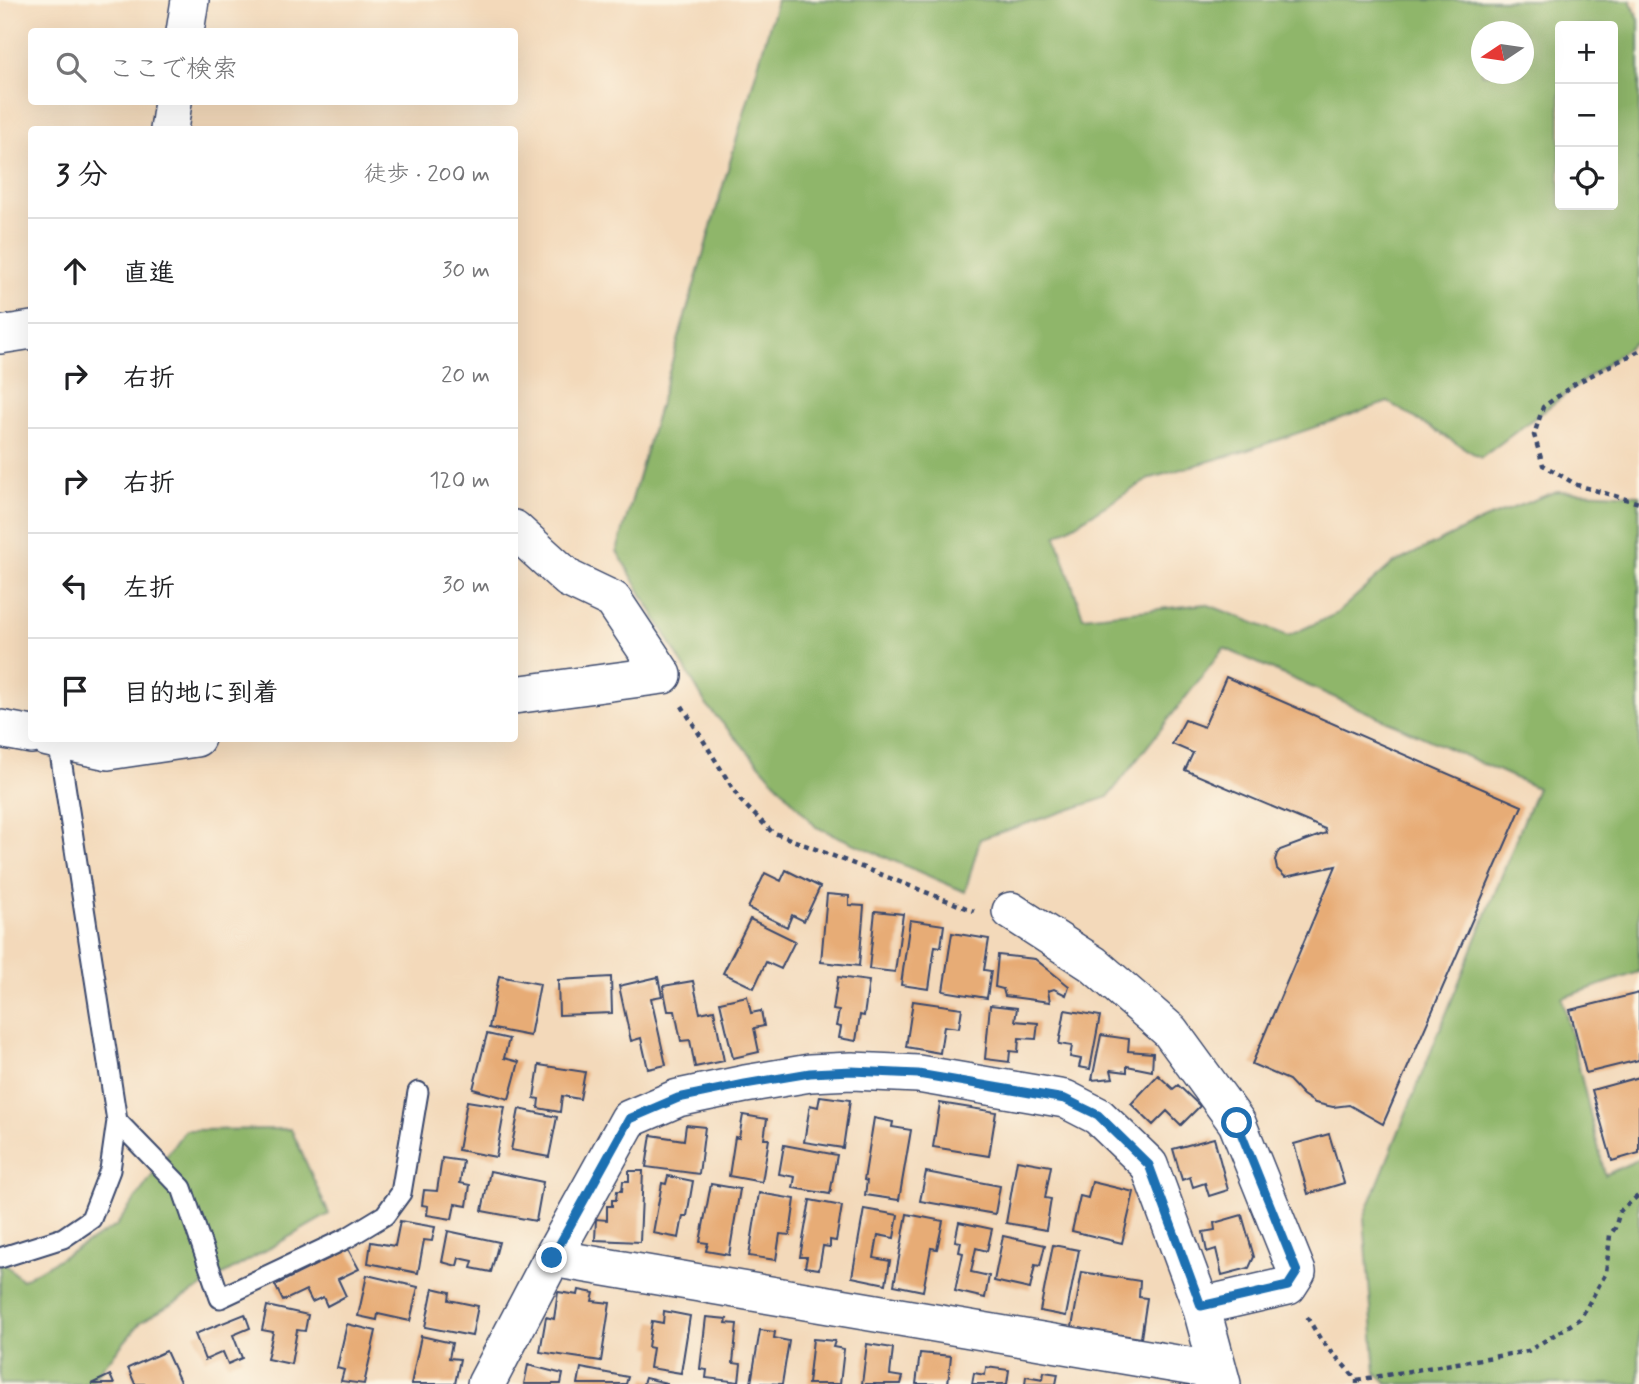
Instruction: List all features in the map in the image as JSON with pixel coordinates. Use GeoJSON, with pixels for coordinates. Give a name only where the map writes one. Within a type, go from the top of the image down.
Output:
{"type":"FeatureCollection","features":[{"type":"Feature","properties":{"kind":"street"},"geometry":{"type":"LineString","coordinates":[[186,28],[190,0]]}},
{"type":"Feature","properties":{"kind":"street"},"geometry":{"type":"LineString","coordinates":[[170,126],[173,105]]}},
{"type":"Feature","properties":{"kind":"street"},"geometry":{"type":"LineString","coordinates":[[0,335],[28,331]]}},
{"type":"Feature","properties":{"kind":"street"},"geometry":{"type":"LineString","coordinates":[[518,533],[569,579],[613,600],[663,675],[518,694]]}},
{"type":"Feature","properties":{"kind":"street"},"geometry":{"type":"LineString","coordinates":[[0,729],[28,734]]}},
{"type":"Feature","properties":{"kind":"street"},"geometry":{"type":"LineString","coordinates":[[65,742],[107,751],[169,742]]}},
{"type":"Feature","properties":{"kind":"street"},"geometry":{"type":"LineString","coordinates":[[1011,911],[1093,964],[1170,1031],[1237,1123],[1297,1272],[1288,1286],[1201,1306]]}},
{"type":"Feature","properties":{"kind":"street"},"geometry":{"type":"LineString","coordinates":[[486,1384],[552,1258],[629,1119],[678,1098],[810,1073],[852,1071],[918,1074],[1065,1099],[1098,1115],[1149,1165],[1201,1306],[1220,1378],[552,1258]]}},
{"type":"Feature","properties":{"kind":"lane"},"geometry":{"type":"LineString","coordinates":[[0,1258],[63,1238],[91,1219],[110,1170],[117,1121],[47,742]]}},
{"type":"Feature","properties":{"kind":"lane"},"geometry":{"type":"LineString","coordinates":[[117,1121],[182,1188],[220,1298],[347,1238],[385,1214],[401,1194],[418,1092]]}},
{"type":"Feature","properties":{"kind":"path"},"geometry":{"type":"LineString","coordinates":[[1639,351],[1576,383],[1543,407],[1534,435],[1543,465],[1577,485],[1639,503]]}},
{"type":"Feature","properties":{"kind":"path"},"geometry":{"type":"LineString","coordinates":[[663,675],[740,800],[772,832],[984,915],[1011,911]]}},
{"type":"Feature","properties":{"kind":"path"},"geometry":{"type":"LineString","coordinates":[[1288,1286],[1321,1340],[1357,1382],[1528,1351],[1580,1319],[1606,1273],[1610,1235],[1620,1211],[1639,1195]]}},
{"type":"Feature","properties":{"kind":"green space"},"geometry":{"type":"Polygon","coordinates":[[[777,0],[1630,0],[1639,20],[1639,339],[1481,458],[1388,402],[1245,451],[1151,478],[1056,536],[1083,617],[1206,604],[1288,636],[1336,614],[1392,564],[1485,519],[1557,491],[1639,495],[1639,972],[1562,998],[1605,1175],[1639,1159],[1639,1384],[1388,1384],[1376,1373],[1364,1218],[1537,788],[1224,648],[1108,797],[980,839],[965,892],[816,827],[707,706],[617,551],[777,0]]]}},
{"type":"Feature","properties":{"kind":"green space"},"geometry":{"type":"Polygon","coordinates":[[[291,1129],[329,1214],[141,1322],[89,1384],[0,1384],[0,1259],[22,1280],[116,1226],[185,1130],[291,1129]]]}},
{"type":"Feature","properties":{"kind":"building"},"geometry":{"type":"Polygon","coordinates":[[[1226,677],[1522,806],[1383,1124],[1349,1105],[1333,1107],[1315,1103],[1289,1080],[1252,1064],[1336,866],[1285,877],[1277,869],[1275,860],[1280,850],[1326,833],[1325,829],[1185,770],[1193,753],[1172,744],[1185,720],[1204,727],[1226,677]]]}},
{"type":"Feature","properties":{"kind":"building"},"geometry":{"type":"Polygon","coordinates":[[[786,870],[820,887],[804,921],[792,915],[787,927],[748,908],[765,873],[781,881],[786,870]]]}},
{"type":"Feature","properties":{"kind":"building"},"geometry":{"type":"Polygon","coordinates":[[[827,894],[849,896],[849,905],[864,906],[859,966],[821,962],[827,894]]]}},
{"type":"Feature","properties":{"kind":"building"},"geometry":{"type":"Polygon","coordinates":[[[875,911],[903,914],[895,972],[869,969],[875,911]]]}},
{"type":"Feature","properties":{"kind":"building"},"geometry":{"type":"Polygon","coordinates":[[[750,919],[795,941],[781,969],[766,962],[754,988],[723,973],[750,919]]]}},
{"type":"Feature","properties":{"kind":"building"},"geometry":{"type":"Polygon","coordinates":[[[910,920],[944,925],[941,947],[935,946],[929,989],[901,985],[910,920]]]}},
{"type":"Feature","properties":{"kind":"building"},"geometry":{"type":"Polygon","coordinates":[[[952,933],[989,939],[984,970],[991,971],[987,998],[943,991],[952,933]]]}},
{"type":"Feature","properties":{"kind":"building"},"geometry":{"type":"Polygon","coordinates":[[[998,955],[1035,959],[1069,986],[1066,995],[1054,989],[1048,991],[1050,1002],[1005,996],[1003,989],[995,987],[998,955]]]}},
{"type":"Feature","properties":{"kind":"building"},"geometry":{"type":"Polygon","coordinates":[[[499,976],[540,984],[530,1036],[489,1028],[499,976]]]}},
{"type":"Feature","properties":{"kind":"building"},"geometry":{"type":"Polygon","coordinates":[[[611,977],[612,1013],[559,1015],[558,980],[611,977]]]}},
{"type":"Feature","properties":{"kind":"building"},"geometry":{"type":"Polygon","coordinates":[[[658,977],[662,996],[651,998],[666,1065],[648,1069],[641,1038],[631,1041],[619,986],[658,977]]]}},
{"type":"Feature","properties":{"kind":"building"},"geometry":{"type":"Polygon","coordinates":[[[838,977],[869,981],[864,1016],[860,1015],[856,1041],[839,1038],[841,1027],[836,1026],[839,1011],[833,1010],[838,977]]]}},
{"type":"Feature","properties":{"kind":"building"},"geometry":{"type":"Polygon","coordinates":[[[693,981],[700,1013],[714,1010],[724,1061],[695,1067],[690,1040],[681,1041],[675,1011],[668,1011],[663,986],[693,981]]]}},
{"type":"Feature","properties":{"kind":"building"},"geometry":{"type":"Polygon","coordinates":[[[1639,993],[1639,1060],[1586,1073],[1570,1010],[1639,993]]]}},
{"type":"Feature","properties":{"kind":"building"},"geometry":{"type":"Polygon","coordinates":[[[747,996],[751,1013],[761,1011],[764,1026],[754,1028],[759,1052],[733,1058],[720,1002],[747,996]]]}},
{"type":"Feature","properties":{"kind":"building"},"geometry":{"type":"Polygon","coordinates":[[[913,1001],[962,1008],[959,1028],[944,1026],[940,1053],[906,1047],[913,1001]]]}},
{"type":"Feature","properties":{"kind":"building"},"geometry":{"type":"Polygon","coordinates":[[[990,1005],[1017,1008],[1015,1021],[1038,1023],[1036,1039],[1019,1038],[1018,1052],[1010,1051],[1009,1062],[985,1059],[990,1005]]]}},
{"type":"Feature","properties":{"kind":"building"},"geometry":{"type":"Polygon","coordinates":[[[1065,1010],[1100,1016],[1090,1069],[1079,1067],[1081,1059],[1070,1057],[1072,1046],[1059,1044],[1065,1010]]]}},
{"type":"Feature","properties":{"kind":"building"},"geometry":{"type":"Polygon","coordinates":[[[487,1034],[509,1039],[504,1058],[519,1062],[509,1099],[473,1089],[487,1034]]]}},
{"type":"Feature","properties":{"kind":"building"},"geometry":{"type":"Polygon","coordinates":[[[1101,1035],[1129,1039],[1128,1051],[1153,1053],[1152,1071],[1127,1066],[1127,1072],[1111,1070],[1113,1078],[1092,1080],[1101,1035]]]}},
{"type":"Feature","properties":{"kind":"building"},"geometry":{"type":"Polygon","coordinates":[[[539,1065],[585,1072],[580,1099],[562,1096],[560,1112],[538,1108],[539,1099],[534,1098],[539,1065]]]}},
{"type":"Feature","properties":{"kind":"building"},"geometry":{"type":"Polygon","coordinates":[[[1158,1075],[1173,1089],[1178,1085],[1200,1106],[1181,1125],[1167,1111],[1153,1125],[1131,1104],[1158,1075]]]}},
{"type":"Feature","properties":{"kind":"building"},"geometry":{"type":"Polygon","coordinates":[[[1639,1077],[1639,1153],[1612,1161],[1592,1090],[1639,1077]]]}},
{"type":"Feature","properties":{"kind":"building"},"geometry":{"type":"Polygon","coordinates":[[[820,1096],[850,1100],[843,1148],[804,1142],[810,1105],[818,1107],[820,1096]]]}},
{"type":"Feature","properties":{"kind":"building"},"geometry":{"type":"Polygon","coordinates":[[[467,1101],[505,1107],[496,1157],[458,1150],[467,1101]]]}},
{"type":"Feature","properties":{"kind":"building"},"geometry":{"type":"Polygon","coordinates":[[[940,1103],[996,1112],[989,1156],[933,1147],[940,1103]]]}},
{"type":"Feature","properties":{"kind":"building"},"geometry":{"type":"Polygon","coordinates":[[[519,1109],[557,1117],[549,1157],[511,1150],[519,1109]]]}},
{"type":"Feature","properties":{"kind":"building"},"geometry":{"type":"Polygon","coordinates":[[[743,1115],[767,1119],[764,1139],[769,1139],[762,1182],[729,1176],[735,1137],[739,1138],[743,1115]]]}},
{"type":"Feature","properties":{"kind":"building"},"geometry":{"type":"Polygon","coordinates":[[[874,1118],[893,1122],[892,1127],[911,1130],[899,1200],[865,1195],[867,1181],[864,1180],[874,1118]]]}},
{"type":"Feature","properties":{"kind":"building"},"geometry":{"type":"Polygon","coordinates":[[[686,1125],[705,1127],[699,1174],[646,1167],[651,1135],[684,1140],[686,1125]]]}},
{"type":"Feature","properties":{"kind":"building"},"geometry":{"type":"Polygon","coordinates":[[[1329,1134],[1344,1183],[1308,1194],[1294,1144],[1329,1134]]]}},
{"type":"Feature","properties":{"kind":"building"},"geometry":{"type":"Polygon","coordinates":[[[1214,1138],[1228,1190],[1209,1196],[1205,1183],[1193,1187],[1190,1177],[1182,1180],[1173,1149],[1214,1138]]]}},
{"type":"Feature","properties":{"kind":"building"},"geometry":{"type":"Polygon","coordinates":[[[784,1145],[837,1155],[830,1194],[793,1188],[795,1177],[779,1174],[784,1145]]]}},
{"type":"Feature","properties":{"kind":"building"},"geometry":{"type":"Polygon","coordinates":[[[442,1158],[463,1161],[460,1183],[470,1185],[467,1206],[455,1204],[452,1219],[427,1215],[428,1206],[422,1205],[424,1190],[437,1191],[442,1158]]]}},
{"type":"Feature","properties":{"kind":"building"},"geometry":{"type":"Polygon","coordinates":[[[1017,1160],[1051,1166],[1045,1198],[1051,1199],[1046,1230],[1006,1223],[1017,1160]]]}},
{"type":"Feature","properties":{"kind":"building"},"geometry":{"type":"Polygon","coordinates":[[[490,1171],[543,1182],[536,1221],[482,1211],[490,1171]]]}},
{"type":"Feature","properties":{"kind":"building"},"geometry":{"type":"Polygon","coordinates":[[[629,1171],[643,1171],[640,1242],[595,1240],[596,1219],[607,1220],[607,1206],[612,1206],[612,1200],[616,1200],[617,1191],[622,1191],[623,1181],[629,1181],[629,1171]]]}},
{"type":"Feature","properties":{"kind":"building"},"geometry":{"type":"Polygon","coordinates":[[[926,1172],[1000,1186],[995,1214],[920,1201],[926,1172]]]}},
{"type":"Feature","properties":{"kind":"building"},"geometry":{"type":"Polygon","coordinates":[[[668,1176],[693,1181],[687,1216],[683,1216],[679,1238],[653,1233],[662,1183],[666,1184],[668,1176]]]}},
{"type":"Feature","properties":{"kind":"building"},"geometry":{"type":"Polygon","coordinates":[[[1092,1182],[1134,1192],[1122,1243],[1072,1231],[1080,1196],[1088,1198],[1092,1182]]]}},
{"type":"Feature","properties":{"kind":"building"},"geometry":{"type":"Polygon","coordinates":[[[711,1184],[740,1189],[729,1255],[706,1251],[708,1243],[700,1242],[711,1184]]]}},
{"type":"Feature","properties":{"kind":"building"},"geometry":{"type":"Polygon","coordinates":[[[759,1193],[795,1199],[790,1235],[780,1234],[776,1260],[749,1256],[759,1193]]]}},
{"type":"Feature","properties":{"kind":"building"},"geometry":{"type":"Polygon","coordinates":[[[810,1200],[842,1206],[836,1241],[830,1240],[830,1247],[823,1246],[819,1269],[805,1267],[807,1257],[800,1257],[810,1200]]]}},
{"type":"Feature","properties":{"kind":"building"},"geometry":{"type":"Polygon","coordinates":[[[864,1209],[898,1215],[894,1238],[878,1235],[874,1258],[890,1261],[886,1284],[852,1277],[864,1209]]]}},
{"type":"Feature","properties":{"kind":"building"},"geometry":{"type":"Polygon","coordinates":[[[907,1214],[943,1221],[937,1249],[931,1248],[923,1291],[894,1285],[907,1214]]]}},
{"type":"Feature","properties":{"kind":"building"},"geometry":{"type":"Polygon","coordinates":[[[1242,1215],[1254,1257],[1249,1268],[1222,1275],[1216,1249],[1207,1252],[1203,1232],[1215,1230],[1214,1223],[1242,1215]]]}},
{"type":"Feature","properties":{"kind":"building"},"geometry":{"type":"Polygon","coordinates":[[[400,1221],[435,1227],[432,1241],[424,1240],[418,1273],[368,1263],[371,1242],[395,1246],[400,1221]]]}},
{"type":"Feature","properties":{"kind":"building"},"geometry":{"type":"Polygon","coordinates":[[[959,1222],[992,1229],[987,1251],[976,1248],[971,1272],[989,1276],[985,1298],[955,1291],[963,1253],[959,1252],[961,1242],[955,1241],[959,1222]]]}},
{"type":"Feature","properties":{"kind":"building"},"geometry":{"type":"Polygon","coordinates":[[[448,1231],[499,1242],[491,1272],[471,1268],[473,1261],[459,1258],[457,1266],[442,1262],[448,1231]]]}},
{"type":"Feature","properties":{"kind":"building"},"geometry":{"type":"Polygon","coordinates":[[[1003,1236],[1045,1245],[1040,1266],[1035,1265],[1030,1289],[994,1281],[1003,1236]]]}},
{"type":"Feature","properties":{"kind":"building"},"geometry":{"type":"Polygon","coordinates":[[[1053,1245],[1079,1250],[1066,1316],[1040,1311],[1053,1245]]]}},
{"type":"Feature","properties":{"kind":"building"},"geometry":{"type":"Polygon","coordinates":[[[348,1249],[359,1269],[338,1279],[346,1296],[327,1306],[323,1297],[312,1302],[306,1290],[283,1301],[275,1285],[348,1249]]]}},
{"type":"Feature","properties":{"kind":"building"},"geometry":{"type":"Polygon","coordinates":[[[1082,1272],[1140,1281],[1139,1297],[1147,1298],[1141,1338],[1072,1327],[1082,1272]]]}},
{"type":"Feature","properties":{"kind":"building"},"geometry":{"type":"Polygon","coordinates":[[[367,1275],[418,1287],[410,1321],[378,1314],[377,1320],[358,1316],[367,1275]]]}},
{"type":"Feature","properties":{"kind":"building"},"geometry":{"type":"Polygon","coordinates":[[[433,1288],[450,1292],[449,1300],[478,1306],[472,1336],[425,1327],[433,1288]]]}},
{"type":"Feature","properties":{"kind":"building"},"geometry":{"type":"Polygon","coordinates":[[[579,1290],[594,1293],[592,1301],[610,1303],[601,1361],[540,1352],[546,1317],[554,1319],[558,1292],[578,1295],[579,1290]]]}},
{"type":"Feature","properties":{"kind":"building"},"geometry":{"type":"Polygon","coordinates":[[[267,1306],[308,1315],[305,1331],[297,1330],[291,1364],[267,1359],[273,1332],[262,1330],[267,1306]]]}},
{"type":"Feature","properties":{"kind":"building"},"geometry":{"type":"Polygon","coordinates":[[[664,1311],[690,1316],[681,1373],[650,1368],[653,1348],[648,1347],[652,1321],[663,1323],[664,1311]]]}},
{"type":"Feature","properties":{"kind":"building"},"geometry":{"type":"Polygon","coordinates":[[[245,1314],[250,1328],[233,1335],[242,1358],[228,1364],[223,1352],[205,1360],[195,1334],[245,1314]]]}},
{"type":"Feature","properties":{"kind":"building"},"geometry":{"type":"Polygon","coordinates":[[[706,1317],[727,1319],[726,1323],[737,1324],[733,1363],[741,1364],[739,1382],[706,1378],[707,1370],[700,1369],[706,1317]]]}},
{"type":"Feature","properties":{"kind":"building"},"geometry":{"type":"Polygon","coordinates":[[[347,1324],[376,1331],[364,1384],[341,1381],[344,1370],[337,1368],[347,1324]]]}},
{"type":"Feature","properties":{"kind":"building"},"geometry":{"type":"Polygon","coordinates":[[[760,1330],[775,1332],[774,1338],[789,1341],[782,1384],[751,1383],[760,1330]]]}},
{"type":"Feature","properties":{"kind":"building"},"geometry":{"type":"Polygon","coordinates":[[[421,1336],[452,1343],[449,1358],[460,1359],[455,1384],[411,1384],[421,1336]]]}},
{"type":"Feature","properties":{"kind":"building"},"geometry":{"type":"Polygon","coordinates":[[[813,1339],[835,1341],[833,1347],[844,1349],[840,1384],[808,1384],[813,1339]]]}},
{"type":"Feature","properties":{"kind":"building"},"geometry":{"type":"Polygon","coordinates":[[[867,1344],[893,1348],[890,1375],[903,1377],[901,1384],[862,1384],[867,1344]]]}},
{"type":"Feature","properties":{"kind":"building"},"geometry":{"type":"Polygon","coordinates":[[[166,1351],[181,1384],[135,1384],[128,1368],[166,1351]]]}},
{"type":"Feature","properties":{"kind":"building"},"geometry":{"type":"Polygon","coordinates":[[[920,1353],[951,1356],[948,1384],[916,1384],[920,1353]]]}},
{"type":"Feature","properties":{"kind":"building"},"geometry":{"type":"Polygon","coordinates":[[[528,1365],[563,1374],[561,1384],[524,1384],[528,1365]]]}},
{"type":"Feature","properties":{"kind":"building"},"geometry":{"type":"Polygon","coordinates":[[[986,1367],[1009,1370],[1007,1384],[972,1384],[974,1373],[985,1375],[986,1367]]]}},
{"type":"Feature","properties":{"kind":"building"},"geometry":{"type":"Polygon","coordinates":[[[581,1368],[628,1377],[626,1384],[578,1384],[581,1368]]]}},
{"type":"Feature","properties":{"kind":"building"},"geometry":{"type":"Polygon","coordinates":[[[1044,1372],[1058,1374],[1056,1384],[1025,1384],[1026,1376],[1043,1379],[1044,1372]]]}},
{"type":"Feature","properties":{"kind":"building"},"geometry":{"type":"Polygon","coordinates":[[[110,1375],[114,1384],[91,1384],[110,1375]]]}},
{"type":"Feature","properties":{"kind":"building"},"geometry":{"type":"Polygon","coordinates":[[[645,1378],[667,1383],[667,1384],[643,1384],[645,1378]]]}},
{"type":"Feature","properties":{"kind":"route"},"geometry":{"type":"LineString","coordinates":[[552,1258],[629,1119],[678,1098],[810,1073],[852,1071],[918,1074],[1065,1099],[1098,1115],[1149,1165],[1201,1306],[1288,1286],[1297,1272],[1237,1123]]}}]}
